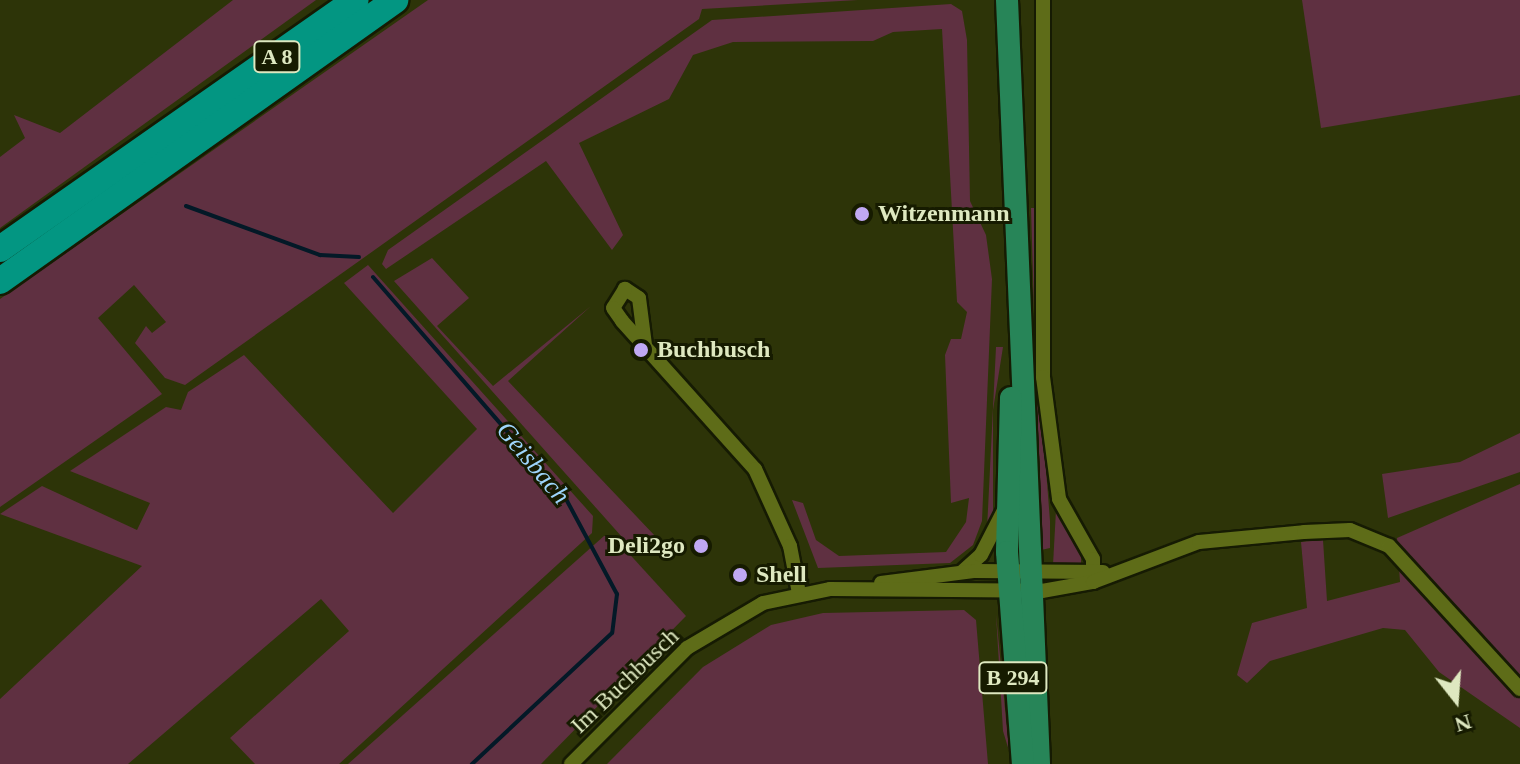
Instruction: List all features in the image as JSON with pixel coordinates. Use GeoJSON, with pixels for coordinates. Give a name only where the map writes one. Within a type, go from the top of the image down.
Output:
{"type":"FeatureCollection","features":[{"type":"Feature","properties":{"kind":"highway","name":"A 8"},"geometry":{"type":"LineString","coordinates":[[0,249],[355,0]]}},
{"type":"Feature","properties":{"kind":"highway","name":"A 8"},"geometry":{"type":"LineString","coordinates":[[0,281],[395,0]]}},
{"type":"Feature","properties":{"kind":"main road","name":"B 294"},"geometry":{"type":"LineString","coordinates":[[1007,4],[1023,764]]}},
{"type":"Feature","properties":{"kind":"main road","name":"B 294"},"geometry":{"type":"LineString","coordinates":[[1015,323],[1008,503],[1039,764]]}},
{"type":"Feature","properties":{"kind":"street"},"geometry":{"type":"LineString","coordinates":[[1043,0],[1043,377],[1059,499],[1094,577]]}},
{"type":"Feature","properties":{"kind":"street"},"geometry":{"type":"LineString","coordinates":[[645,345],[755,469],[790,546],[799,593]]}},
{"type":"Feature","properties":{"kind":"street"},"geometry":{"type":"LineString","coordinates":[[961,572],[981,555],[1008,503]]}},
{"type":"Feature","properties":{"kind":"street"},"geometry":{"type":"LineString","coordinates":[[1019,583],[1094,577],[1199,542],[1358,532],[1399,556],[1520,689]]}},
{"type":"Feature","properties":{"kind":"street","name":"Im Buchbusch"},"geometry":{"type":"LineString","coordinates":[[865,589],[961,572],[1019,583]]}},
{"type":"Feature","properties":{"kind":"street","name":"Im Buchbusch"},"geometry":{"type":"LineString","coordinates":[[571,764],[687,648],[732,618],[799,593],[1019,583]]}},
{"type":"Feature","properties":{"kind":"shaded area"},"geometry":{"type":"Polygon","coordinates":[[[233,0],[316,0],[0,228],[0,157],[25,138],[14,115],[60,133],[233,0]]]}},
{"type":"Feature","properties":{"kind":"shaded area"},"geometry":{"type":"Polygon","coordinates":[[[428,0],[858,0],[702,9],[699,19],[185,385],[165,378],[135,343],[146,326],[152,333],[166,322],[134,285],[98,318],[162,394],[0,507],[0,299],[428,0]]]}},
{"type":"Feature","properties":{"kind":"shaded area"},"geometry":{"type":"Polygon","coordinates":[[[1302,0],[1520,0],[1520,95],[1321,128],[1302,0]]]}},
{"type":"Feature","properties":{"kind":"shaded area"},"geometry":{"type":"Polygon","coordinates":[[[951,4],[962,11],[967,40],[970,201],[986,235],[992,279],[982,521],[973,545],[950,563],[818,568],[792,500],[803,503],[816,540],[839,556],[946,552],[966,522],[969,498],[951,503],[945,355],[951,339],[961,339],[967,312],[957,302],[942,29],[893,32],[873,41],[733,42],[693,55],[669,99],[579,143],[623,235],[612,250],[546,161],[386,269],[382,264],[388,250],[712,20],[951,4]]]}},
{"type":"Feature","properties":{"kind":"shaded area"},"geometry":{"type":"Polygon","coordinates":[[[1031,208],[1039,208],[1039,379],[1050,521],[1050,548],[1041,550],[1031,208]]]}},
{"type":"Feature","properties":{"kind":"shaded area"},"geometry":{"type":"Polygon","coordinates":[[[432,258],[469,298],[437,326],[493,386],[591,306],[508,381],[656,537],[638,555],[394,281],[432,258]]]}},
{"type":"Feature","properties":{"kind":"shaded area"},"geometry":{"type":"Polygon","coordinates":[[[368,265],[593,516],[592,533],[339,764],[255,764],[230,738],[349,631],[321,599],[128,764],[0,764],[0,699],[142,566],[0,514],[42,486],[137,530],[150,503],[70,471],[166,407],[181,410],[188,392],[244,355],[393,513],[477,429],[344,283],[368,265]]]}},
{"type":"Feature","properties":{"kind":"shaded area"},"geometry":{"type":"Polygon","coordinates":[[[996,347],[1003,347],[993,410],[993,516],[987,529],[996,347]]]}},
{"type":"Feature","properties":{"kind":"shaded area"},"geometry":{"type":"Polygon","coordinates":[[[1520,433],[1520,472],[1388,518],[1382,474],[1460,462],[1520,433]]]}},
{"type":"Feature","properties":{"kind":"shaded area"},"geometry":{"type":"Polygon","coordinates":[[[1520,484],[1520,728],[1439,672],[1405,630],[1383,628],[1270,661],[1247,683],[1237,675],[1252,623],[1307,608],[1301,542],[1323,540],[1327,601],[1400,582],[1397,538],[1520,484]]]}},
{"type":"Feature","properties":{"kind":"shaded area"},"geometry":{"type":"Polygon","coordinates":[[[1056,510],[1081,549],[1081,566],[1053,565],[1056,510]]]}},
{"type":"Feature","properties":{"kind":"shaded area"},"geometry":{"type":"Polygon","coordinates":[[[604,536],[613,536],[686,616],[541,764],[348,764],[604,536]]]}},
{"type":"Feature","properties":{"kind":"shaded area"},"geometry":{"type":"Polygon","coordinates":[[[964,610],[976,620],[988,764],[607,764],[703,667],[771,625],[823,613],[964,610]]]}},
{"type":"Feature","properties":{"kind":"shaded area"},"geometry":{"type":"Polygon","coordinates":[[[996,614],[1007,730],[1013,764],[1003,731],[996,614]]]}},
{"type":"Feature","properties":{"kind":"waterway"},"geometry":{"type":"LineString","coordinates":[[186,206],[320,255],[359,257]]}},
{"type":"Feature","properties":{"kind":"waterway","name":"Geisbach"},"geometry":{"type":"LineString","coordinates":[[373,277],[566,499],[617,594],[612,633],[472,764]]}},
{"type":"Feature","properties":{"kind":"place","name":"Witzenmann"},"geometry":{"type":"Point","coordinates":[862,214]}},
{"type":"Feature","properties":{"kind":"place","name":"Buchbusch"},"geometry":{"type":"Point","coordinates":[641,350]}},
{"type":"Feature","properties":{"kind":"place","name":"Deli2go"},"geometry":{"type":"Point","coordinates":[701,546]}},
{"type":"Feature","properties":{"kind":"place","name":"Shell"},"geometry":{"type":"Point","coordinates":[740,575]}}]}
